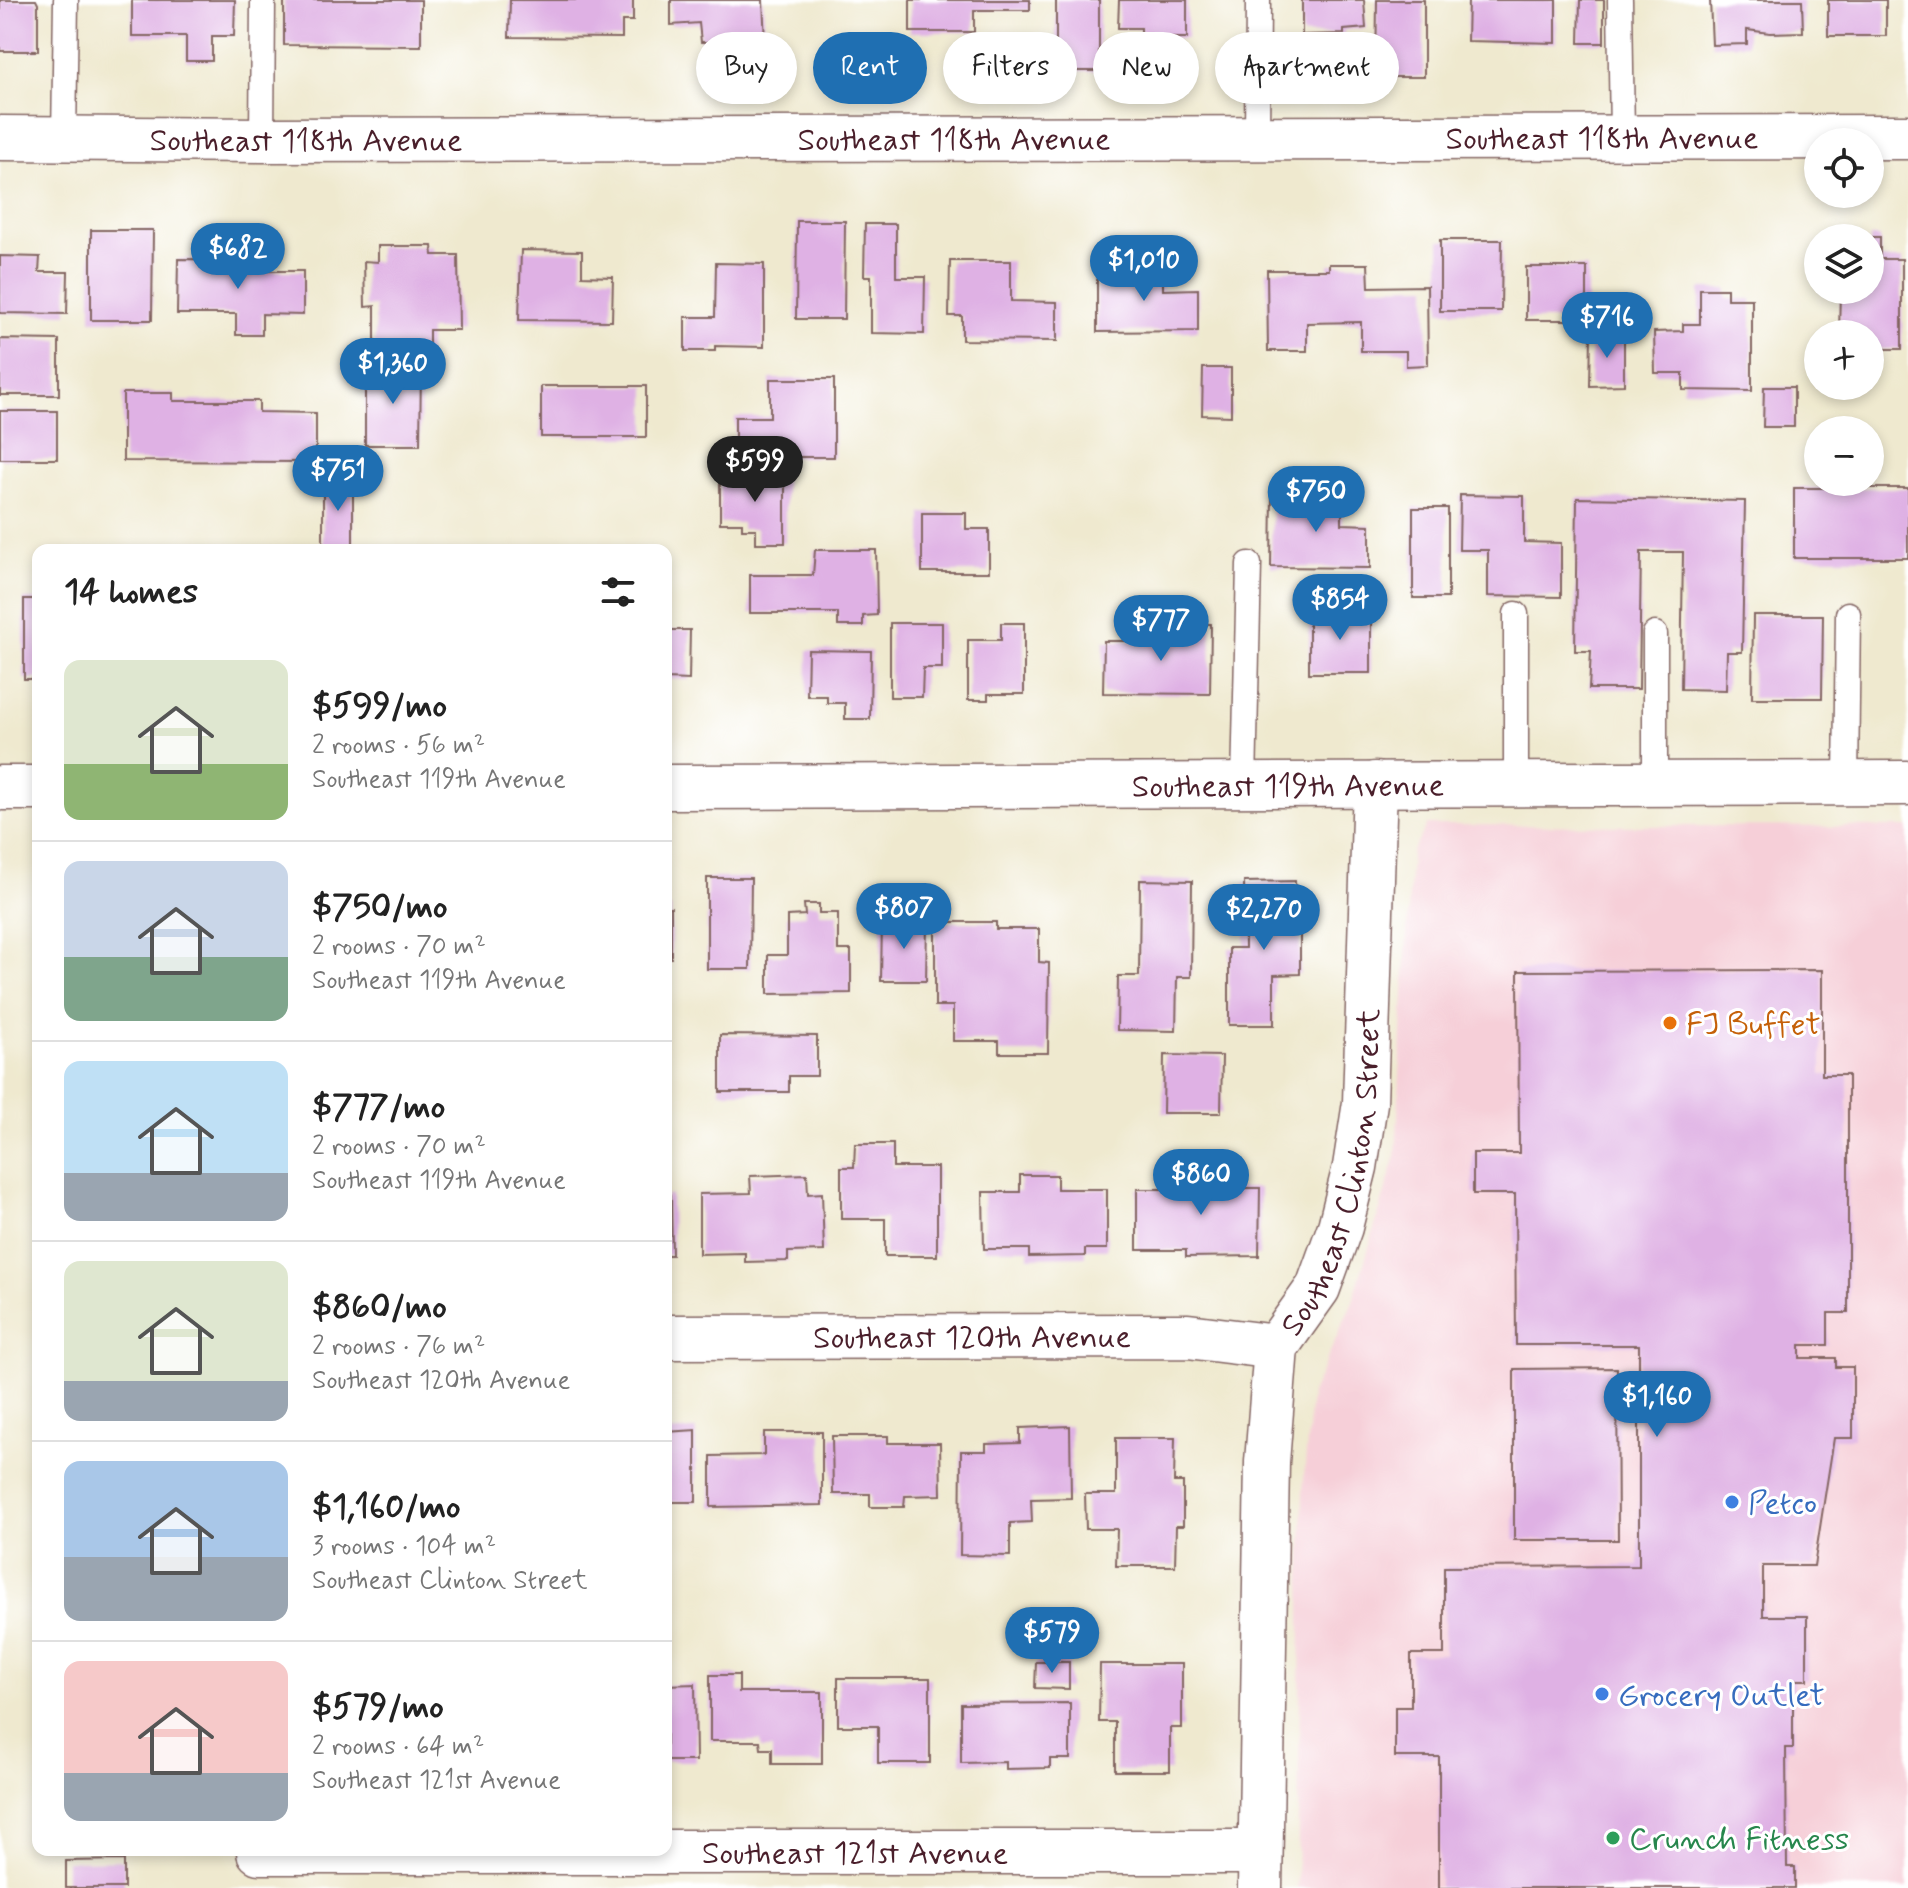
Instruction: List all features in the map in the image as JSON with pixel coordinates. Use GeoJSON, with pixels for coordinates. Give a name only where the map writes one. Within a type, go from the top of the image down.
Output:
{"type":"FeatureCollection","features":[{"type":"Feature","properties":{"kind":"street","name":"Southeast 118th Avenue"},"geometry":{"type":"LineString","coordinates":[[0,138],[1908,137]]}},
{"type":"Feature","properties":{"kind":"street","name":"Southeast 119th Avenue"},"geometry":{"type":"LineString","coordinates":[[672,787],[1908,783]]}},
{"type":"Feature","properties":{"kind":"street","name":"Southeast Clinton Street"},"geometry":{"type":"LineString","coordinates":[[1260,1870],[1267,1462],[1276,1347],[1318,1288],[1340,1227],[1355,1167],[1365,1103],[1375,784]]}},
{"type":"Feature","properties":{"kind":"street"},"geometry":{"type":"LineString","coordinates":[[0,788],[32,788]]}},
{"type":"Feature","properties":{"kind":"street","name":"Southeast 120th Avenue"},"geometry":{"type":"LineString","coordinates":[[672,1337],[1188,1336],[1276,1347]]}},
{"type":"Feature","properties":{"kind":"street","name":"Southeast 121st Avenue"},"geometry":{"type":"LineString","coordinates":[[259,1863],[1260,1870]]}},
{"type":"Feature","properties":{"kind":"lane"},"geometry":{"type":"LineString","coordinates":[[64,139],[66,0]]}},
{"type":"Feature","properties":{"kind":"lane"},"geometry":{"type":"LineString","coordinates":[[262,140],[263,0]]}},
{"type":"Feature","properties":{"kind":"lane"},"geometry":{"type":"LineString","coordinates":[[1257,137],[1258,0]]}},
{"type":"Feature","properties":{"kind":"lane"},"geometry":{"type":"LineString","coordinates":[[1620,0],[1622,136]]}},
{"type":"Feature","properties":{"kind":"lane"},"geometry":{"type":"LineString","coordinates":[[1244,785],[1249,564]]}},
{"type":"Feature","properties":{"kind":"lane"},"geometry":{"type":"LineString","coordinates":[[1516,614],[1516,784]]}},
{"type":"Feature","properties":{"kind":"lane"},"geometry":{"type":"LineString","coordinates":[[1846,783],[1848,614]]}},
{"type":"Feature","properties":{"kind":"lane"},"geometry":{"type":"LineString","coordinates":[[1655,634],[1655,784]]}},
{"type":"Feature","properties":{"kind":"shaded area"},"geometry":{"type":"Polygon","coordinates":[[[1427,825],[1908,827],[1908,1888],[1297,1888],[1303,1489],[1311,1394],[1353,1301],[1396,1155],[1411,853],[1427,825]]]}},
{"type":"Feature","properties":{"kind":"building"},"geometry":{"type":"Polygon","coordinates":[[[0,0],[36,0],[38,51],[0,51],[0,0]]]}},
{"type":"Feature","properties":{"kind":"building"},"geometry":{"type":"Polygon","coordinates":[[[132,0],[235,0],[234,36],[212,36],[212,61],[186,61],[186,36],[132,36],[132,0]]]}},
{"type":"Feature","properties":{"kind":"building"},"geometry":{"type":"Polygon","coordinates":[[[284,0],[421,0],[421,46],[284,45],[284,0]]]}},
{"type":"Feature","properties":{"kind":"building"},"geometry":{"type":"Polygon","coordinates":[[[510,0],[633,0],[633,21],[622,21],[622,38],[509,37],[510,0]]]}},
{"type":"Feature","properties":{"kind":"building"},"geometry":{"type":"Polygon","coordinates":[[[671,0],[763,0],[765,32],[700,32],[699,23],[671,25],[671,0]]]}},
{"type":"Feature","properties":{"kind":"building"},"geometry":{"type":"Polygon","coordinates":[[[910,0],[1030,0],[1030,10],[974,10],[974,32],[910,32],[910,0]]]}},
{"type":"Feature","properties":{"kind":"building"},"geometry":{"type":"Polygon","coordinates":[[[1056,0],[1099,0],[1099,32],[1093,32],[1093,71],[1077,71],[1077,32],[1056,32],[1056,0]]]}},
{"type":"Feature","properties":{"kind":"building"},"geometry":{"type":"Polygon","coordinates":[[[1119,0],[1187,0],[1187,32],[1141,32],[1141,28],[1118,28],[1119,0]]]}},
{"type":"Feature","properties":{"kind":"building"},"geometry":{"type":"Polygon","coordinates":[[[1302,0],[1364,0],[1366,28],[1344,32],[1302,32],[1302,0]]]}},
{"type":"Feature","properties":{"kind":"building"},"geometry":{"type":"Polygon","coordinates":[[[1377,0],[1424,0],[1424,77],[1399,77],[1399,32],[1377,32],[1377,0]]]}},
{"type":"Feature","properties":{"kind":"building"},"geometry":{"type":"Polygon","coordinates":[[[1468,0],[1556,0],[1556,43],[1467,41],[1468,0]]]}},
{"type":"Feature","properties":{"kind":"building"},"geometry":{"type":"Polygon","coordinates":[[[1580,0],[1604,0],[1604,43],[1579,43],[1580,0]]]}},
{"type":"Feature","properties":{"kind":"building"},"geometry":{"type":"Polygon","coordinates":[[[1710,0],[1802,0],[1803,32],[1747,30],[1747,44],[1712,45],[1710,0]]]}},
{"type":"Feature","properties":{"kind":"building"},"geometry":{"type":"Polygon","coordinates":[[[1828,0],[1886,0],[1886,36],[1828,36],[1828,0]]]}},
{"type":"Feature","properties":{"kind":"building"},"geometry":{"type":"Polygon","coordinates":[[[797,221],[845,221],[844,319],[796,319],[797,221]]]}},
{"type":"Feature","properties":{"kind":"building"},"geometry":{"type":"Polygon","coordinates":[[[865,224],[896,224],[896,277],[925,277],[924,334],[871,333],[871,276],[864,276],[865,224]]]}},
{"type":"Feature","properties":{"kind":"building"},"geometry":{"type":"Polygon","coordinates":[[[91,230],[153,230],[152,320],[91,320],[91,230]]]}},
{"type":"Feature","properties":{"kind":"building"},"geometry":{"type":"Polygon","coordinates":[[[1440,240],[1502,240],[1501,311],[1440,311],[1440,240]]]}},
{"type":"Feature","properties":{"kind":"building"},"geometry":{"type":"Polygon","coordinates":[[[378,246],[432,246],[433,255],[458,255],[459,330],[429,330],[429,355],[375,355],[375,306],[365,307],[364,261],[378,262],[378,246]]]}},
{"type":"Feature","properties":{"kind":"building"},"geometry":{"type":"Polygon","coordinates":[[[521,250],[582,251],[582,276],[613,277],[612,321],[519,320],[521,250]]]}},
{"type":"Feature","properties":{"kind":"building"},"geometry":{"type":"Polygon","coordinates":[[[0,256],[40,257],[39,272],[68,272],[67,314],[0,313],[0,256]]]}},
{"type":"Feature","properties":{"kind":"building"},"geometry":{"type":"Polygon","coordinates":[[[178,259],[263,260],[263,271],[303,271],[303,315],[262,314],[262,335],[236,335],[236,314],[177,314],[178,259]]]}},
{"type":"Feature","properties":{"kind":"building"},"geometry":{"type":"Polygon","coordinates":[[[1884,259],[1902,259],[1902,349],[1884,349],[1884,320],[1839,320],[1840,304],[1884,304],[1884,259]]]}},
{"type":"Feature","properties":{"kind":"building"},"geometry":{"type":"Polygon","coordinates":[[[950,261],[1011,261],[1011,301],[1057,302],[1057,341],[962,340],[962,316],[949,316],[950,261]]]}},
{"type":"Feature","properties":{"kind":"building"},"geometry":{"type":"Polygon","coordinates":[[[716,263],[764,264],[764,347],[715,346],[715,351],[685,351],[685,317],[715,317],[716,263]]]}},
{"type":"Feature","properties":{"kind":"building"},"geometry":{"type":"Polygon","coordinates":[[[1329,264],[1368,264],[1369,287],[1427,286],[1428,365],[1406,366],[1406,351],[1361,351],[1361,322],[1307,323],[1307,351],[1268,351],[1267,270],[1329,270],[1329,264]]]}},
{"type":"Feature","properties":{"kind":"building"},"geometry":{"type":"Polygon","coordinates":[[[1163,267],[1163,290],[1198,289],[1198,331],[1097,332],[1097,273],[1120,273],[1120,268],[1163,267]]]}},
{"type":"Feature","properties":{"kind":"building"},"geometry":{"type":"Polygon","coordinates":[[[1526,267],[1587,267],[1587,320],[1526,320],[1526,267]]]}},
{"type":"Feature","properties":{"kind":"building"},"geometry":{"type":"Polygon","coordinates":[[[1700,289],[1727,289],[1727,299],[1752,299],[1752,391],[1683,390],[1683,373],[1655,373],[1654,332],[1683,331],[1683,324],[1700,324],[1700,289]]]}},
{"type":"Feature","properties":{"kind":"building"},"geometry":{"type":"Polygon","coordinates":[[[1591,334],[1624,334],[1624,385],[1590,386],[1591,334]]]}},
{"type":"Feature","properties":{"kind":"building"},"geometry":{"type":"Polygon","coordinates":[[[0,339],[59,340],[59,395],[0,395],[0,339]]]}},
{"type":"Feature","properties":{"kind":"building"},"geometry":{"type":"Polygon","coordinates":[[[365,368],[421,368],[420,445],[365,445],[365,368]]]}},
{"type":"Feature","properties":{"kind":"building"},"geometry":{"type":"Polygon","coordinates":[[[1203,368],[1231,368],[1231,416],[1202,415],[1203,368]]]}},
{"type":"Feature","properties":{"kind":"building"},"geometry":{"type":"Polygon","coordinates":[[[770,379],[834,379],[834,457],[735,457],[735,417],[770,417],[770,379]]]}},
{"type":"Feature","properties":{"kind":"building"},"geometry":{"type":"Polygon","coordinates":[[[541,386],[646,386],[646,437],[541,437],[541,386]]]}},
{"type":"Feature","properties":{"kind":"building"},"geometry":{"type":"Polygon","coordinates":[[[1764,387],[1794,387],[1794,427],[1763,427],[1764,387]]]}},
{"type":"Feature","properties":{"kind":"building"},"geometry":{"type":"Polygon","coordinates":[[[123,393],[173,393],[173,401],[259,401],[259,412],[316,413],[316,462],[123,461],[123,393]]]}},
{"type":"Feature","properties":{"kind":"building"},"geometry":{"type":"Polygon","coordinates":[[[0,411],[57,411],[57,459],[0,459],[0,411]]]}},
{"type":"Feature","properties":{"kind":"building"},"geometry":{"type":"Polygon","coordinates":[[[720,474],[785,474],[785,543],[756,543],[756,529],[742,529],[742,523],[720,523],[720,474]]]}},
{"type":"Feature","properties":{"kind":"building"},"geometry":{"type":"Polygon","coordinates":[[[323,475],[353,476],[353,544],[323,544],[323,475]]]}},
{"type":"Feature","properties":{"kind":"building"},"geometry":{"type":"Polygon","coordinates":[[[1794,488],[1804,488],[1804,496],[1884,496],[1884,488],[1908,488],[1908,558],[1794,558],[1794,488]]]}},
{"type":"Feature","properties":{"kind":"building"},"geometry":{"type":"Polygon","coordinates":[[[1272,495],[1342,495],[1342,524],[1370,525],[1370,568],[1271,567],[1272,495]]]}},
{"type":"Feature","properties":{"kind":"building"},"geometry":{"type":"Polygon","coordinates":[[[1460,495],[1524,496],[1524,542],[1561,543],[1561,597],[1488,596],[1488,550],[1459,550],[1460,495]]]}},
{"type":"Feature","properties":{"kind":"building"},"geometry":{"type":"Polygon","coordinates":[[[1577,498],[1745,501],[1742,652],[1727,652],[1726,690],[1681,689],[1683,552],[1641,552],[1639,689],[1589,689],[1591,651],[1575,651],[1577,498]]]}},
{"type":"Feature","properties":{"kind":"building"},"geometry":{"type":"Polygon","coordinates":[[[1413,508],[1448,508],[1448,598],[1413,598],[1413,508]]]}},
{"type":"Feature","properties":{"kind":"building"},"geometry":{"type":"Polygon","coordinates":[[[922,513],[966,513],[966,529],[989,529],[989,572],[922,572],[922,513]]]}},
{"type":"Feature","properties":{"kind":"building"},"geometry":{"type":"Polygon","coordinates":[[[815,550],[876,550],[877,615],[863,616],[863,626],[838,626],[838,613],[750,613],[750,575],[813,575],[815,550]]]}},
{"type":"Feature","properties":{"kind":"building"},"geometry":{"type":"Polygon","coordinates":[[[24,599],[32,599],[32,679],[24,679],[24,599]]]}},
{"type":"Feature","properties":{"kind":"building"},"geometry":{"type":"Polygon","coordinates":[[[1309,611],[1371,612],[1371,673],[1309,673],[1309,611]]]}},
{"type":"Feature","properties":{"kind":"building"},"geometry":{"type":"Polygon","coordinates":[[[1753,615],[1823,615],[1822,698],[1752,698],[1753,615]]]}},
{"type":"Feature","properties":{"kind":"building"},"geometry":{"type":"Polygon","coordinates":[[[890,623],[942,623],[942,668],[923,668],[922,697],[890,697],[890,623]]]}},
{"type":"Feature","properties":{"kind":"building"},"geometry":{"type":"Polygon","coordinates":[[[1001,623],[1024,623],[1024,694],[988,694],[988,700],[968,700],[968,640],[1001,640],[1001,623]]]}},
{"type":"Feature","properties":{"kind":"building"},"geometry":{"type":"Polygon","coordinates":[[[1160,624],[1211,624],[1210,694],[1103,693],[1104,641],[1160,641],[1160,624]]]}},
{"type":"Feature","properties":{"kind":"building"},"geometry":{"type":"Polygon","coordinates":[[[672,630],[690,630],[689,680],[672,679],[672,630]]]}},
{"type":"Feature","properties":{"kind":"building"},"geometry":{"type":"Polygon","coordinates":[[[808,650],[871,651],[870,719],[845,719],[845,703],[827,703],[827,696],[807,696],[808,650]]]}},
{"type":"Feature","properties":{"kind":"building"},"geometry":{"type":"Polygon","coordinates":[[[707,878],[751,878],[750,969],[707,969],[707,878]]]}},
{"type":"Feature","properties":{"kind":"building"},"geometry":{"type":"Polygon","coordinates":[[[1140,880],[1192,881],[1191,977],[1177,977],[1176,1031],[1117,1030],[1118,976],[1139,976],[1140,880]]]}},
{"type":"Feature","properties":{"kind":"building"},"geometry":{"type":"Polygon","coordinates":[[[1295,881],[1296,927],[1300,926],[1300,974],[1274,975],[1274,1025],[1229,1025],[1229,948],[1245,948],[1244,882],[1295,881]]]}},
{"type":"Feature","properties":{"kind":"building"},"geometry":{"type":"Polygon","coordinates":[[[804,904],[819,904],[819,913],[838,913],[838,950],[851,950],[851,993],[768,994],[768,955],[787,955],[787,916],[805,915],[804,904]]]}},
{"type":"Feature","properties":{"kind":"building"},"geometry":{"type":"Polygon","coordinates":[[[882,921],[927,921],[926,981],[881,981],[882,921]]]}},
{"type":"Feature","properties":{"kind":"building"},"geometry":{"type":"Polygon","coordinates":[[[935,922],[996,922],[996,929],[1039,929],[1039,962],[1049,963],[1048,1053],[999,1053],[999,1041],[953,1041],[953,1006],[935,1006],[935,922]]]}},
{"type":"Feature","properties":{"kind":"building"},"geometry":{"type":"Polygon","coordinates":[[[1822,970],[1822,1075],[1848,1075],[1848,1313],[1828,1313],[1828,1345],[1800,1345],[1800,1358],[1836,1358],[1836,1367],[1853,1367],[1853,1438],[1834,1438],[1814,1566],[1763,1566],[1763,1616],[1807,1616],[1807,1680],[1793,1680],[1793,1748],[1786,1748],[1787,1867],[1795,1867],[1795,1888],[1439,1888],[1439,1757],[1395,1757],[1395,1707],[1411,1707],[1411,1654],[1444,1654],[1444,1567],[1639,1566],[1639,1345],[1516,1345],[1515,1194],[1473,1194],[1473,1153],[1519,1153],[1518,971],[1822,970]]]}},
{"type":"Feature","properties":{"kind":"building"},"geometry":{"type":"Polygon","coordinates":[[[720,1035],[817,1036],[817,1076],[789,1076],[789,1092],[720,1092],[720,1035]]]}},
{"type":"Feature","properties":{"kind":"building"},"geometry":{"type":"Polygon","coordinates":[[[1164,1055],[1222,1056],[1221,1113],[1163,1113],[1164,1055]]]}},
{"type":"Feature","properties":{"kind":"building"},"geometry":{"type":"Polygon","coordinates":[[[855,1144],[893,1144],[893,1167],[937,1167],[937,1256],[885,1256],[885,1219],[841,1219],[841,1167],[854,1167],[855,1144]]]}},
{"type":"Feature","properties":{"kind":"building"},"geometry":{"type":"Polygon","coordinates":[[[1192,1166],[1231,1166],[1231,1188],[1260,1188],[1259,1256],[1186,1257],[1186,1250],[1137,1250],[1137,1189],[1192,1189],[1192,1166]]]}},
{"type":"Feature","properties":{"kind":"building"},"geometry":{"type":"Polygon","coordinates":[[[807,1174],[808,1194],[822,1193],[824,1251],[788,1252],[788,1261],[745,1262],[745,1253],[699,1254],[699,1194],[751,1193],[750,1176],[807,1174]]]}},
{"type":"Feature","properties":{"kind":"building"},"geometry":{"type":"Polygon","coordinates":[[[1020,1175],[1057,1175],[1057,1189],[1107,1189],[1107,1249],[1085,1249],[1085,1256],[1029,1257],[1029,1249],[984,1249],[983,1192],[1020,1192],[1020,1175]]]}},
{"type":"Feature","properties":{"kind":"building"},"geometry":{"type":"Polygon","coordinates":[[[1617,1368],[1618,1540],[1514,1540],[1514,1369],[1617,1368]]]}},
{"type":"Feature","properties":{"kind":"building"},"geometry":{"type":"Polygon","coordinates":[[[1070,1426],[1071,1498],[1031,1499],[1032,1522],[1010,1523],[1010,1556],[960,1555],[961,1451],[986,1451],[986,1444],[1020,1443],[1020,1428],[1070,1426]]]}},
{"type":"Feature","properties":{"kind":"building"},"geometry":{"type":"Polygon","coordinates":[[[696,1430],[696,1502],[672,1502],[672,1432],[696,1430]]]}},
{"type":"Feature","properties":{"kind":"building"},"geometry":{"type":"Polygon","coordinates":[[[764,1432],[822,1432],[822,1505],[711,1507],[711,1456],[764,1455],[764,1432]]]}},
{"type":"Feature","properties":{"kind":"building"},"geometry":{"type":"Polygon","coordinates":[[[832,1436],[888,1436],[888,1443],[940,1443],[941,1495],[905,1496],[904,1507],[870,1507],[870,1494],[833,1494],[832,1436]]]}},
{"type":"Feature","properties":{"kind":"building"},"geometry":{"type":"Polygon","coordinates":[[[1116,1438],[1175,1438],[1174,1482],[1183,1482],[1183,1526],[1176,1526],[1175,1566],[1116,1566],[1117,1529],[1086,1529],[1085,1494],[1116,1494],[1116,1438]]]}},
{"type":"Feature","properties":{"kind":"building"},"geometry":{"type":"Polygon","coordinates":[[[1036,1662],[1069,1662],[1069,1689],[1035,1688],[1036,1662]]]}},
{"type":"Feature","properties":{"kind":"building"},"geometry":{"type":"Polygon","coordinates":[[[1100,1664],[1182,1664],[1182,1728],[1170,1728],[1170,1771],[1115,1771],[1115,1722],[1099,1722],[1100,1664]]]}},
{"type":"Feature","properties":{"kind":"building"},"geometry":{"type":"Polygon","coordinates":[[[710,1675],[739,1675],[739,1692],[822,1692],[822,1764],[772,1764],[772,1749],[761,1749],[760,1741],[710,1741],[710,1675]]]}},
{"type":"Feature","properties":{"kind":"building"},"geometry":{"type":"Polygon","coordinates":[[[838,1678],[930,1678],[930,1763],[878,1763],[878,1726],[838,1726],[838,1678]]]}},
{"type":"Feature","properties":{"kind":"building"},"geometry":{"type":"Polygon","coordinates":[[[695,1684],[696,1761],[672,1761],[672,1685],[695,1684]]]}},
{"type":"Feature","properties":{"kind":"building"},"geometry":{"type":"Polygon","coordinates":[[[1070,1703],[1070,1759],[1050,1759],[1050,1768],[1006,1769],[1006,1762],[961,1763],[961,1704],[1070,1703]]]}},
{"type":"Feature","properties":{"kind":"building"},"geometry":{"type":"Polygon","coordinates":[[[124,1860],[124,1888],[66,1888],[66,1861],[124,1860]]]}},
{"type":"Feature","properties":{"kind":"place","name":"FJ Buffet"},"geometry":{"type":"Point","coordinates":[1670,1023]}},
{"type":"Feature","properties":{"kind":"place","name":"Petco"},"geometry":{"type":"Point","coordinates":[1732,1502]}},
{"type":"Feature","properties":{"kind":"place","name":"Grocery Outlet"},"geometry":{"type":"Point","coordinates":[1602,1694]}},
{"type":"Feature","properties":{"kind":"place","name":"Crunch Fitness"},"geometry":{"type":"Point","coordinates":[1613,1838]}}]}
